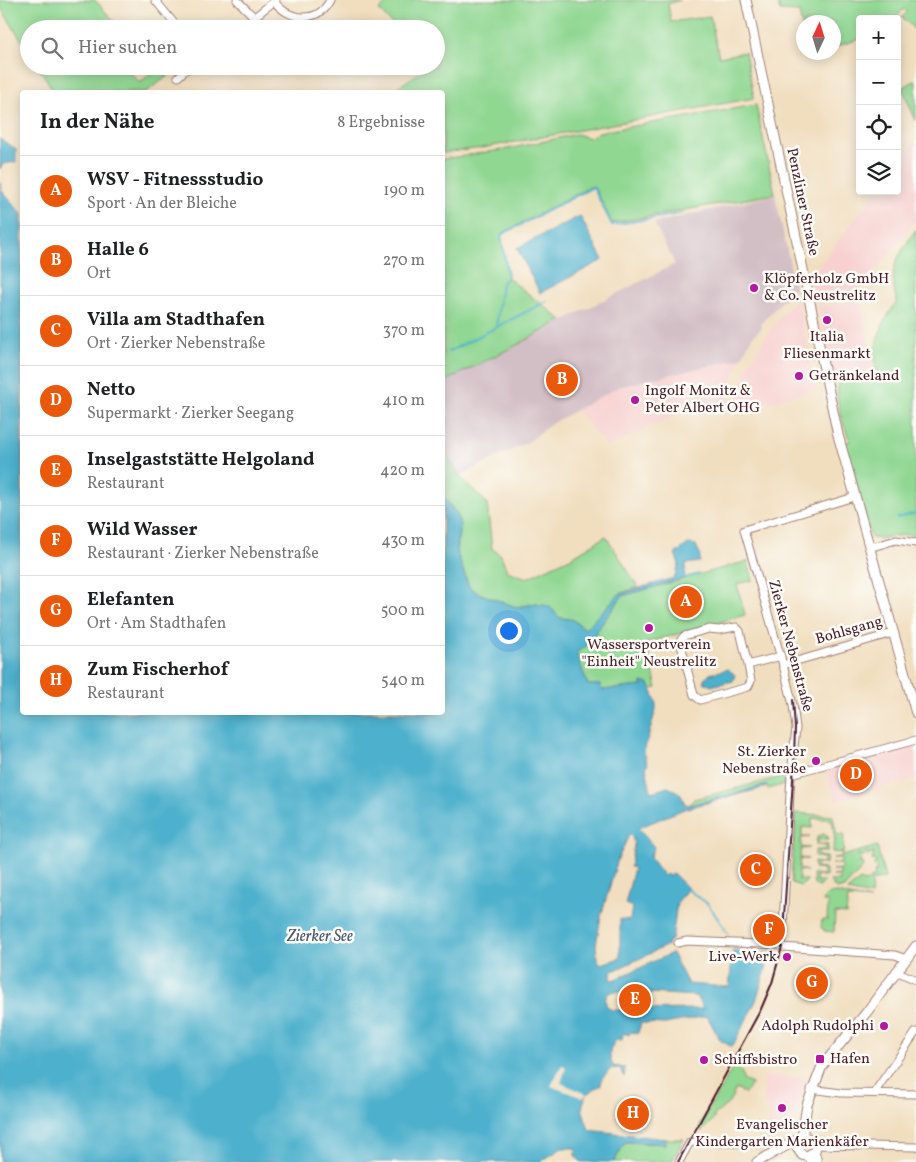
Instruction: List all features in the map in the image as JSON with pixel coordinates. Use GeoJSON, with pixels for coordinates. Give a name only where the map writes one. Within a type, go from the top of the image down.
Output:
{"type":"FeatureCollection","features":[{"type":"Feature","properties":{"kind":"main road","name":"Penzliner Straße"},"geometry":{"type":"LineString","coordinates":[[746,0],[828,390],[854,497],[916,713]]}},
{"type":"Feature","properties":{"kind":"main road"},"geometry":{"type":"LineString","coordinates":[[812,1150],[802,1155],[799,1142],[812,1089],[827,1058],[866,1013],[916,946]]}},
{"type":"Feature","properties":{"kind":"main road"},"geometry":{"type":"LineString","coordinates":[[807,1105],[807,1123],[812,1150]]}},
{"type":"Feature","properties":{"kind":"main road"},"geometry":{"type":"LineString","coordinates":[[757,1162],[778,1147],[799,1142],[812,1150]]}},
{"type":"Feature","properties":{"kind":"street"},"geometry":{"type":"LineString","coordinates":[[155,0],[172,20]]}},
{"type":"Feature","properties":{"kind":"street"},"geometry":{"type":"LineString","coordinates":[[237,0],[254,17]]}},
{"type":"Feature","properties":{"kind":"street"},"geometry":{"type":"LineString","coordinates":[[250,20],[275,1],[287,14],[304,18],[322,12],[330,0]]}},
{"type":"Feature","properties":{"kind":"street","name":"Zierker Nebenstraße"},"geometry":{"type":"LineString","coordinates":[[782,945],[791,774],[796,728],[794,705],[744,530],[854,497]]}},
{"type":"Feature","properties":{"kind":"street"},"geometry":{"type":"LineString","coordinates":[[869,548],[896,540],[916,543]]}},
{"type":"Feature","properties":{"kind":"street"},"geometry":{"type":"LineString","coordinates":[[736,627],[740,631],[748,665],[752,681],[750,686],[698,699],[694,695],[680,639],[708,629],[719,630],[736,627]]}},
{"type":"Feature","properties":{"kind":"street","name":"Bohlsgang"},"geometry":{"type":"LineString","coordinates":[[783,665],[893,633]]}},
{"type":"Feature","properties":{"kind":"street"},"geometry":{"type":"LineString","coordinates":[[748,665],[781,656]]}},
{"type":"Feature","properties":{"kind":"street"},"geometry":{"type":"LineString","coordinates":[[791,774],[916,740]]}},
{"type":"Feature","properties":{"kind":"street"},"geometry":{"type":"LineString","coordinates":[[678,944],[687,941],[782,945],[895,955],[906,958]]}},
{"type":"Feature","properties":{"kind":"street"},"geometry":{"type":"LineString","coordinates":[[896,971],[916,980]]}},
{"type":"Feature","properties":{"kind":"street"},"geometry":{"type":"LineString","coordinates":[[874,1093],[916,1032]]}},
{"type":"Feature","properties":{"kind":"street"},"geometry":{"type":"LineString","coordinates":[[812,1089],[841,1093],[916,1094]]}},
{"type":"Feature","properties":{"kind":"street"},"geometry":{"type":"LineString","coordinates":[[679,1162],[690,1142],[778,1147]]}},
{"type":"Feature","properties":{"kind":"street"},"geometry":{"type":"LineString","coordinates":[[818,1162],[812,1150],[916,1147]]}},
{"type":"Feature","properties":{"kind":"shaded area"},"geometry":{"type":"Polygon","coordinates":[[[916,142],[916,219],[865,283],[846,297],[817,305],[811,276],[874,195],[901,195],[901,161],[916,142]]]}},
{"type":"Feature","properties":{"kind":"shaded area"},"geometry":{"type":"Polygon","coordinates":[[[775,195],[795,288],[761,323],[762,328],[752,337],[742,358],[618,387],[549,425],[530,441],[459,476],[445,451],[445,380],[675,264],[654,223],[775,195]]]}},
{"type":"Feature","properties":{"kind":"shaded area"},"geometry":{"type":"Polygon","coordinates":[[[797,297],[816,389],[767,403],[737,401],[748,366],[769,332],[797,297]]]}},
{"type":"Feature","properties":{"kind":"shaded area"},"geometry":{"type":"Polygon","coordinates":[[[860,299],[874,369],[832,378],[818,307],[860,299]]]}},
{"type":"Feature","properties":{"kind":"shaded area"},"geometry":{"type":"Polygon","coordinates":[[[742,358],[735,372],[727,401],[681,413],[607,447],[576,409],[618,387],[742,358]]]}},
{"type":"Feature","properties":{"kind":"shaded area"},"geometry":{"type":"Polygon","coordinates":[[[916,742],[916,778],[836,801],[826,767],[916,742]]]}},
{"type":"Feature","properties":{"kind":"shaded area","name":"Evangelischer Kindergarten Marienkäfer"},"geometry":{"type":"Polygon","coordinates":[[[764,1076],[809,1078],[793,1121],[786,1126],[786,1138],[769,1138],[769,1110],[764,1105],[764,1076]]]}},
{"type":"Feature","properties":{"kind":"green space"},"geometry":{"type":"Polygon","coordinates":[[[0,0],[95,0],[113,20],[20,20],[20,38],[1,8],[0,0]]]}},
{"type":"Feature","properties":{"kind":"green space"},"geometry":{"type":"Polygon","coordinates":[[[390,0],[680,0],[668,4],[671,22],[710,16],[719,57],[745,52],[754,98],[482,148],[445,153],[445,90],[393,90],[416,75],[445,75],[445,20],[388,20],[379,10],[390,0]]]}},
{"type":"Feature","properties":{"kind":"green space"},"geometry":{"type":"Polygon","coordinates":[[[777,0],[916,0],[916,31],[902,17],[907,12],[904,9],[898,15],[856,15],[856,40],[841,45],[841,15],[800,15],[799,12],[780,11],[777,0]]]}},
{"type":"Feature","properties":{"kind":"green space"},"geometry":{"type":"Polygon","coordinates":[[[44,75],[133,75],[140,83],[148,75],[168,76],[149,90],[53,90],[44,75]]]}},
{"type":"Feature","properties":{"kind":"green space"},"geometry":{"type":"Polygon","coordinates":[[[916,80],[916,121],[902,88],[916,80]]]}},
{"type":"Feature","properties":{"kind":"green space"},"geometry":{"type":"Polygon","coordinates":[[[756,105],[775,194],[612,223],[592,186],[501,234],[508,278],[562,320],[445,381],[445,159],[508,149],[577,134],[590,138],[599,132],[756,105]]]}},
{"type":"Feature","properties":{"kind":"green space"},"geometry":{"type":"Polygon","coordinates":[[[916,229],[916,535],[871,538],[845,443],[850,441],[844,427],[838,402],[838,387],[840,380],[877,373],[875,363],[876,344],[882,327],[897,301],[893,279],[896,262],[916,229]]]}},
{"type":"Feature","properties":{"kind":"green space"},"geometry":{"type":"Polygon","coordinates":[[[445,452],[459,476],[487,503],[492,549],[501,555],[507,571],[527,578],[572,557],[606,536],[638,587],[619,594],[587,630],[572,619],[560,618],[549,606],[535,604],[516,607],[478,593],[469,587],[456,550],[460,526],[458,516],[445,499],[445,452]]]}},
{"type":"Feature","properties":{"kind":"green space","name":"Wassersportverein \"Einheit\" Neustrelitz"},"geometry":{"type":"Polygon","coordinates":[[[748,561],[753,580],[737,584],[745,615],[646,643],[657,688],[651,689],[649,684],[642,683],[642,686],[602,690],[601,685],[588,685],[575,653],[586,646],[622,596],[748,561]]]}},
{"type":"Feature","properties":{"kind":"green space"},"geometry":{"type":"Polygon","coordinates":[[[787,777],[786,784],[768,789],[767,786],[689,805],[694,799],[787,777]]]}},
{"type":"Feature","properties":{"kind":"green space"},"geometry":{"type":"Polygon","coordinates":[[[795,813],[833,816],[837,835],[844,835],[843,856],[877,846],[885,878],[872,881],[871,896],[847,891],[860,880],[864,882],[871,880],[871,877],[875,878],[874,872],[878,870],[873,865],[877,862],[872,860],[874,853],[867,856],[868,853],[866,852],[863,857],[858,854],[861,861],[859,863],[862,863],[863,867],[844,888],[836,889],[830,881],[840,881],[840,876],[832,876],[840,875],[840,870],[832,870],[841,869],[841,864],[832,864],[841,863],[841,858],[833,858],[841,857],[842,853],[832,852],[835,841],[832,820],[812,818],[812,828],[802,827],[802,837],[810,837],[801,838],[801,847],[809,848],[801,849],[800,858],[808,859],[800,859],[799,869],[807,871],[799,870],[799,880],[808,880],[801,886],[791,883],[795,813]]]}},
{"type":"Feature","properties":{"kind":"green space"},"geometry":{"type":"Polygon","coordinates":[[[823,834],[827,836],[828,840],[818,840],[818,844],[828,845],[827,852],[818,852],[818,856],[827,857],[826,864],[817,864],[816,868],[826,869],[826,876],[816,876],[816,881],[825,881],[820,887],[814,885],[813,874],[823,875],[823,870],[814,869],[814,862],[824,863],[824,858],[815,857],[815,850],[825,850],[825,846],[816,845],[817,837],[823,834]]]}},
{"type":"Feature","properties":{"kind":"green space"},"geometry":{"type":"Polygon","coordinates":[[[836,893],[870,900],[848,898],[846,914],[835,913],[834,932],[824,931],[821,928],[822,920],[827,920],[828,902],[823,902],[826,896],[836,893]]]}},
{"type":"Feature","properties":{"kind":"green space"},"geometry":{"type":"Polygon","coordinates":[[[735,1064],[742,1073],[743,1080],[752,1084],[745,1094],[736,1089],[729,1103],[714,1115],[714,1119],[701,1132],[700,1124],[735,1064]]]}},
{"type":"Feature","properties":{"kind":"green space"},"geometry":{"type":"Polygon","coordinates":[[[665,1139],[684,1139],[671,1162],[614,1162],[625,1142],[664,1144],[665,1139]]]}},
{"type":"Feature","properties":{"kind":"water"},"geometry":{"type":"Polygon","coordinates":[[[0,139],[16,149],[16,162],[3,164],[0,169],[0,139]]]}},
{"type":"Feature","properties":{"kind":"water","name":"Zierker See"},"geometry":{"type":"Polygon","coordinates":[[[0,182],[1,190],[20,212],[20,715],[445,715],[445,499],[458,516],[460,526],[456,550],[469,587],[478,593],[516,607],[535,604],[549,606],[560,618],[572,619],[585,629],[619,594],[674,578],[679,564],[675,554],[688,544],[696,545],[700,554],[700,562],[686,564],[684,579],[622,596],[586,646],[576,653],[588,685],[601,685],[602,690],[642,686],[642,682],[649,684],[656,701],[656,709],[644,752],[648,765],[646,767],[651,792],[668,787],[680,793],[685,804],[690,805],[766,785],[767,787],[684,809],[638,828],[654,847],[650,858],[664,876],[667,874],[669,876],[673,873],[688,888],[677,903],[672,940],[667,942],[668,945],[611,972],[611,979],[614,980],[672,953],[688,984],[729,987],[733,950],[771,953],[756,1001],[732,1047],[720,1040],[707,1016],[665,1024],[641,1023],[638,1033],[630,1032],[629,1035],[623,1033],[622,1040],[616,1040],[612,1046],[610,1059],[613,1066],[625,1068],[624,1077],[621,1070],[612,1068],[602,1078],[601,1085],[586,1094],[582,1108],[589,1130],[665,1139],[665,1144],[625,1142],[614,1162],[581,1162],[574,1154],[577,1151],[574,1148],[562,1148],[540,1162],[0,1162],[0,182]],[[629,835],[618,859],[601,916],[596,945],[597,959],[601,964],[620,958],[620,919],[630,920],[632,907],[625,904],[634,868],[630,867],[634,845],[632,836],[629,835]],[[616,991],[608,993],[605,1000],[607,1007],[612,1010],[703,1009],[696,996],[616,991]]]}},
{"type":"Feature","properties":{"kind":"water"},"geometry":{"type":"Polygon","coordinates":[[[580,216],[603,260],[540,293],[517,248],[580,216]]]}},
{"type":"Feature","properties":{"kind":"water"},"geometry":{"type":"Polygon","coordinates":[[[728,669],[735,675],[733,681],[711,686],[704,682],[704,678],[710,674],[728,669]]]}},
{"type":"Feature","properties":{"kind":"pier"},"geometry":{"type":"Polygon","coordinates":[[[562,1065],[566,1067],[561,1083],[587,1094],[583,1098],[551,1086],[562,1065]]]}},
{"type":"Feature","properties":{"kind":"waterway"},"geometry":{"type":"LineString","coordinates":[[496,327],[502,283],[508,277],[501,235],[593,187],[612,225],[683,213]]}},
{"type":"Feature","properties":{"kind":"waterway"},"geometry":{"type":"LineString","coordinates":[[448,352],[547,301]]}},
{"type":"Feature","properties":{"kind":"waterway"},"geometry":{"type":"LineString","coordinates":[[897,518],[916,513]]}},
{"type":"Feature","properties":{"kind":"waterway"},"geometry":{"type":"LineString","coordinates":[[684,578],[700,574]]}},
{"type":"Feature","properties":{"kind":"waterway"},"geometry":{"type":"LineString","coordinates":[[687,889],[708,904],[728,934]]}},
{"type":"Feature","properties":{"kind":"railway"},"geometry":{"type":"LineString","coordinates":[[793,700],[795,728],[794,757]]}},
{"type":"Feature","properties":{"kind":"railway"},"geometry":{"type":"LineString","coordinates":[[678,1162],[761,1009],[772,983],[782,947],[795,749]]}},
{"type":"Feature","properties":{"kind":"place","name":"Klöpferholz GmbH & Co. Neustrelitz"},"geometry":{"type":"Point","coordinates":[754,288]}},
{"type":"Feature","properties":{"kind":"place","name":"Italia Fliesenmarkt"},"geometry":{"type":"Point","coordinates":[827,320]}},
{"type":"Feature","properties":{"kind":"place","name":"Getränkeland"},"geometry":{"type":"Point","coordinates":[799,376]}},
{"type":"Feature","properties":{"kind":"place","name":"Halle 6"},"geometry":{"type":"Point","coordinates":[562,380]}},
{"type":"Feature","properties":{"kind":"place","name":"Ingolf Monitz & Peter Albert OHG"},"geometry":{"type":"Point","coordinates":[635,400]}},
{"type":"Feature","properties":{"kind":"place","name":"WSV - Fitnessstudio"},"geometry":{"type":"Point","coordinates":[686,602]}},
{"type":"Feature","properties":{"kind":"place","name":"Wassersportverein \"Einheit\" Neustrelitz"},"geometry":{"type":"Point","coordinates":[649,628]}},
{"type":"Feature","properties":{"kind":"place","name":"St. Zierker Nebenstraße"},"geometry":{"type":"Point","coordinates":[816,761]}},
{"type":"Feature","properties":{"kind":"place","name":"Netto"},"geometry":{"type":"Point","coordinates":[856,775]}},
{"type":"Feature","properties":{"kind":"place","name":"Villa am Stadthafen"},"geometry":{"type":"Point","coordinates":[756,870]}},
{"type":"Feature","properties":{"kind":"place","name":"Wild Wasser"},"geometry":{"type":"Point","coordinates":[769,930]}},
{"type":"Feature","properties":{"kind":"place","name":"Live-Werk"},"geometry":{"type":"Point","coordinates":[787,957]}},
{"type":"Feature","properties":{"kind":"place","name":"Elefanten"},"geometry":{"type":"Point","coordinates":[812,983]}},
{"type":"Feature","properties":{"kind":"place","name":"Inselgaststätte Helgoland"},"geometry":{"type":"Point","coordinates":[635,1000]}},
{"type":"Feature","properties":{"kind":"place","name":"Adolph Rudolphi"},"geometry":{"type":"Point","coordinates":[884,1026]}},
{"type":"Feature","properties":{"kind":"place","name":"Hafen"},"geometry":{"type":"Point","coordinates":[820,1059]}},
{"type":"Feature","properties":{"kind":"place","name":"Schiffsbistro"},"geometry":{"type":"Point","coordinates":[704,1060]}},
{"type":"Feature","properties":{"kind":"place","name":"Evangelischer Kindergarten Marienkäfer"},"geometry":{"type":"Point","coordinates":[782,1108]}},
{"type":"Feature","properties":{"kind":"place","name":"Zum Fischerhof"},"geometry":{"type":"Point","coordinates":[633,1114]}}]}
